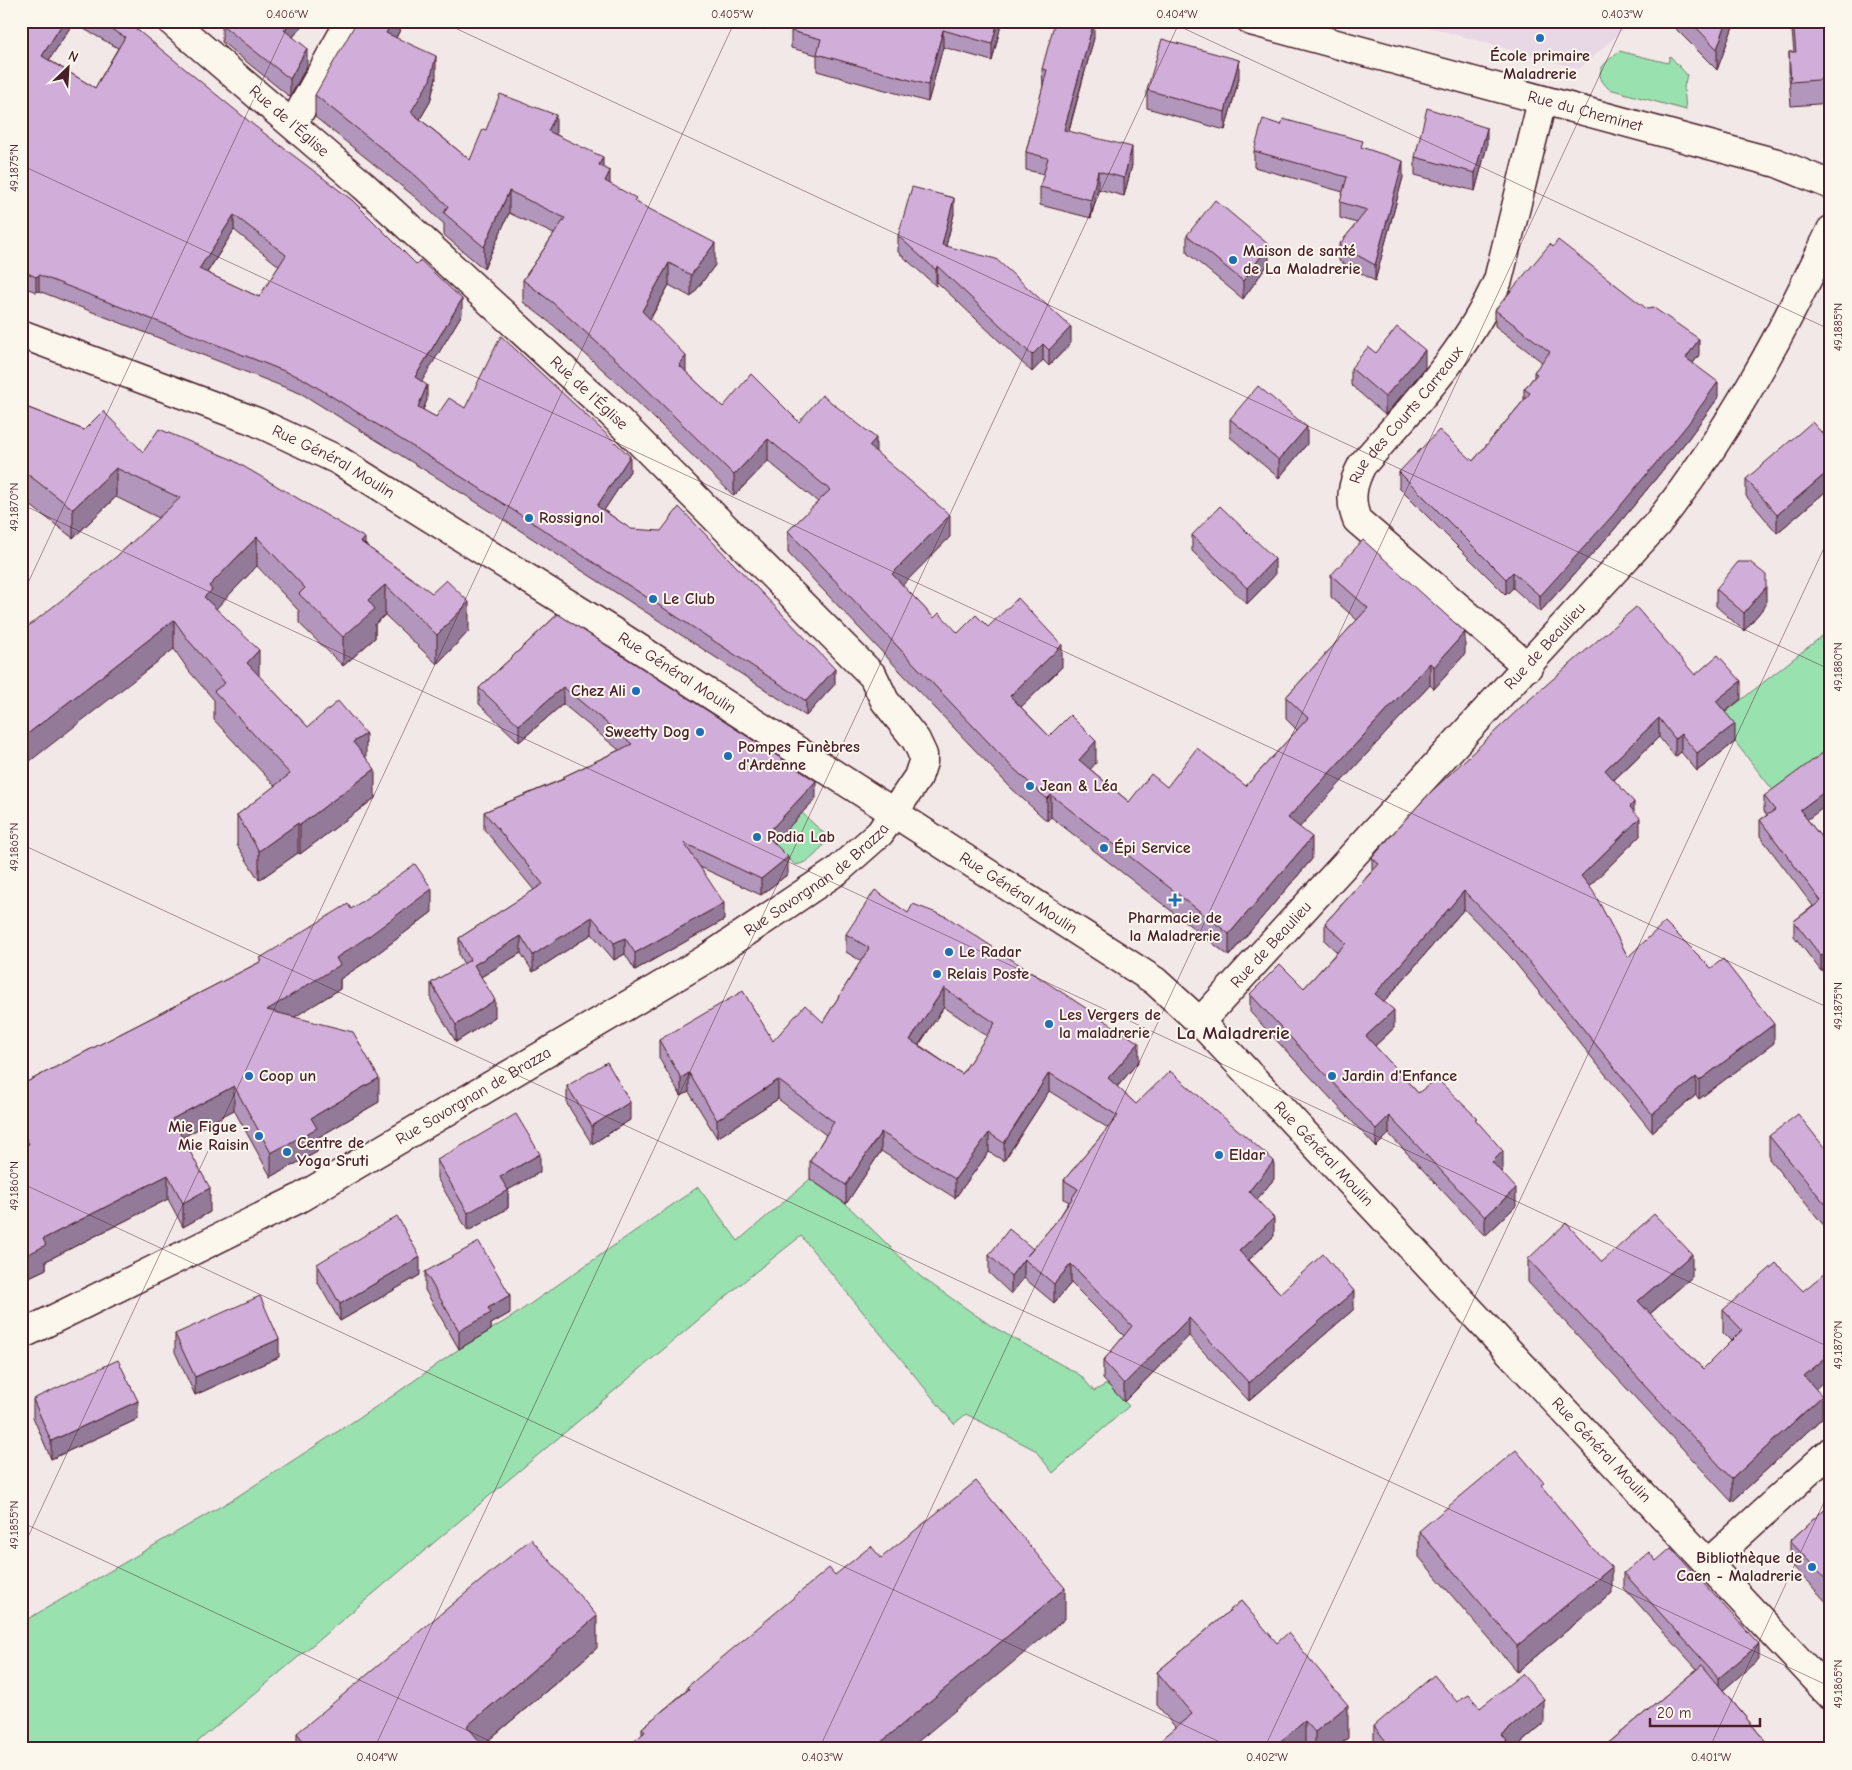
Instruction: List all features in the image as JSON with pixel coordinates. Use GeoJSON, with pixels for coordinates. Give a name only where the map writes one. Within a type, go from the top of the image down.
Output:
{"type":"FeatureCollection","features":[{"type":"Feature","properties":{"kind":"street","name":"Rue de l'Église"},"geometry":{"type":"LineString","coordinates":[[171,21],[364,186],[611,413],[873,676],[885,701],[916,740],[923,755],[918,777],[895,811]]}},
{"type":"Feature","properties":{"kind":"street"},"geometry":{"type":"LineString","coordinates":[[293,124],[350,21]]}},
{"type":"Feature","properties":{"kind":"street","name":"Rue du Cheminet"},"geometry":{"type":"LineString","coordinates":[[1250,21],[1777,163],[1831,185]]}},
{"type":"Feature","properties":{"kind":"street","name":"Rue des Courts Carreaux"},"geometry":{"type":"LineString","coordinates":[[1528,667],[1357,520],[1351,506],[1355,479],[1362,465],[1443,371],[1464,344],[1488,305],[1498,280],[1542,101]]}},
{"type":"Feature","properties":{"kind":"street","name":"Rue de Beaulieu"},"geometry":{"type":"LineString","coordinates":[[1200,1022],[1608,580],[1687,486],[1744,397],[1831,230]]}},
{"type":"Feature","properties":{"kind":"street","name":"Rue Général Moulin"},"geometry":{"type":"LineString","coordinates":[[21,334],[257,422],[338,460],[895,811],[1145,974],[1200,1022],[1831,1695]]}},
{"type":"Feature","properties":{"kind":"street","name":"Rue Savorgnan de Brazza"},"geometry":{"type":"LineString","coordinates":[[21,1335],[298,1199],[706,959],[837,870],[880,833],[895,811]]}},
{"type":"Feature","properties":{"kind":"street"},"geometry":{"type":"LineString","coordinates":[[1708,1563],[1831,1451]]}},
{"type":"Feature","properties":{"kind":"shaded area","name":"École primaire Maladrerie"},"geometry":{"type":"Polygon","coordinates":[[[1408,21],[1633,21],[1579,69],[1408,21]]]}},
{"type":"Feature","properties":{"kind":"green space"},"geometry":{"type":"Polygon","coordinates":[[[1619,51],[1668,63],[1670,56],[1687,75],[1684,87],[1686,110],[1609,89],[1603,83],[1600,72],[1605,64],[1619,51]]]}},
{"type":"Feature","properties":{"kind":"green space"},"geometry":{"type":"Polygon","coordinates":[[[1831,629],[1831,762],[1780,799],[1717,719],[1831,629]]]}},
{"type":"Feature","properties":{"kind":"green space"},"geometry":{"type":"Polygon","coordinates":[[[802,813],[828,837],[811,859],[795,865],[774,844],[802,813]]]}},
{"type":"Feature","properties":{"kind":"green space"},"geometry":{"type":"Polygon","coordinates":[[[810,1179],[846,1204],[921,1277],[990,1325],[1080,1375],[1094,1391],[1107,1384],[1129,1406],[1053,1473],[1035,1450],[966,1414],[954,1424],[801,1236],[754,1273],[189,1749],[21,1749],[21,1623],[235,1498],[391,1397],[459,1349],[513,1316],[698,1187],[738,1241],[810,1179]]]}},
{"type":"Feature","properties":{"kind":"building"},"geometry":{"type":"Polygon","coordinates":[[[21,21],[64,21],[42,56],[95,88],[125,37],[97,21],[130,21],[136,26],[135,28],[256,127],[352,200],[417,265],[420,260],[462,299],[415,377],[427,385],[418,407],[436,417],[449,398],[465,408],[501,336],[630,456],[597,506],[631,529],[661,531],[679,507],[835,669],[806,701],[473,484],[302,378],[39,275],[36,277],[21,270],[21,21]],[[234,215],[199,269],[259,297],[286,255],[234,215]]]}},
{"type":"Feature","properties":{"kind":"building"},"geometry":{"type":"Polygon","coordinates":[[[225,21],[292,21],[284,30],[307,48],[290,79],[222,25],[225,21]]]}},
{"type":"Feature","properties":{"kind":"building"},"geometry":{"type":"Polygon","coordinates":[[[357,21],[393,21],[386,33],[436,56],[430,80],[411,112],[470,160],[483,129],[486,130],[500,94],[556,115],[548,131],[603,157],[599,165],[610,171],[605,181],[636,198],[634,201],[715,243],[691,275],[669,263],[642,311],[686,356],[679,365],[723,407],[751,374],[799,422],[822,395],[876,438],[869,446],[950,515],[892,574],[934,618],[939,613],[958,633],[976,615],[988,627],[1018,598],[1062,645],[1010,696],[1049,736],[1070,715],[1096,741],[1079,760],[1129,802],[1151,774],[1167,787],[1197,748],[1246,786],[1308,718],[1286,697],[1368,608],[1331,575],[1363,540],[1465,632],[1434,667],[1430,663],[1288,818],[1312,837],[1229,934],[1051,795],[1047,799],[1011,766],[788,531],[830,490],[768,439],[734,475],[622,365],[553,303],[523,280],[565,218],[509,191],[484,247],[444,213],[448,206],[415,175],[315,95],[357,21]]]}},
{"type":"Feature","properties":{"kind":"building"},"geometry":{"type":"Polygon","coordinates":[[[793,21],[998,21],[992,44],[943,30],[928,85],[817,54],[821,39],[791,31],[793,21]]]}},
{"type":"Feature","properties":{"kind":"building"},"geometry":{"type":"Polygon","coordinates":[[[1055,21],[1094,21],[1064,130],[1132,147],[1124,178],[1098,171],[1091,200],[1040,187],[1048,158],[1026,152],[1047,70],[1042,69],[1055,21]]]}},
{"type":"Feature","properties":{"kind":"building"},"geometry":{"type":"Polygon","coordinates":[[[1690,21],[1727,21],[1717,49],[1690,21]]]}},
{"type":"Feature","properties":{"kind":"building"},"geometry":{"type":"Polygon","coordinates":[[[1793,21],[1828,21],[1831,49],[1831,79],[1791,82],[1789,52],[1796,52],[1793,21]]]}},
{"type":"Feature","properties":{"kind":"building"},"geometry":{"type":"Polygon","coordinates":[[[1162,39],[1239,60],[1225,112],[1147,90],[1162,39]]]}},
{"type":"Feature","properties":{"kind":"building"},"geometry":{"type":"Polygon","coordinates":[[[1427,108],[1487,128],[1475,173],[1415,157],[1427,108]]]}},
{"type":"Feature","properties":{"kind":"building"},"geometry":{"type":"Polygon","coordinates":[[[1263,119],[1281,125],[1283,119],[1363,141],[1361,147],[1403,161],[1375,265],[1339,245],[1367,210],[1340,202],[1347,177],[1254,151],[1263,119]]]}},
{"type":"Feature","properties":{"kind":"building"},"geometry":{"type":"Polygon","coordinates":[[[912,187],[954,198],[942,245],[996,259],[1071,327],[1049,350],[1043,344],[1032,355],[937,266],[936,270],[898,236],[912,187]]]}},
{"type":"Feature","properties":{"kind":"building"},"geometry":{"type":"Polygon","coordinates":[[[1215,200],[1269,245],[1243,281],[1187,235],[1215,200]]]}},
{"type":"Feature","properties":{"kind":"building"},"geometry":{"type":"Polygon","coordinates":[[[1558,240],[1647,309],[1654,308],[1699,339],[1686,358],[1718,382],[1688,424],[1613,515],[1540,596],[1513,572],[1506,579],[1399,472],[1439,430],[1473,461],[1530,393],[1524,389],[1537,374],[1534,372],[1550,352],[1495,310],[1550,244],[1553,247],[1558,240]]]}},
{"type":"Feature","properties":{"kind":"building"},"geometry":{"type":"Polygon","coordinates":[[[1397,327],[1425,350],[1385,397],[1351,368],[1368,347],[1376,353],[1397,327]]]}},
{"type":"Feature","properties":{"kind":"building"},"geometry":{"type":"Polygon","coordinates":[[[1258,386],[1307,427],[1279,460],[1230,419],[1258,386]]]}},
{"type":"Feature","properties":{"kind":"building"},"geometry":{"type":"Polygon","coordinates":[[[21,405],[84,430],[103,411],[143,452],[159,429],[231,459],[365,538],[361,542],[432,593],[446,580],[469,602],[437,635],[385,585],[368,600],[375,609],[343,637],[299,594],[305,588],[257,537],[209,586],[212,590],[204,597],[259,650],[247,663],[308,727],[338,701],[366,734],[353,742],[375,769],[300,825],[298,823],[259,851],[237,815],[290,774],[214,691],[225,683],[189,641],[174,620],[21,739],[21,632],[116,557],[180,498],[116,468],[73,509],[21,471],[21,405]]]}},
{"type":"Feature","properties":{"kind":"building"},"geometry":{"type":"Polygon","coordinates":[[[1812,422],[1831,443],[1831,469],[1777,515],[1746,479],[1812,422]]]}},
{"type":"Feature","properties":{"kind":"building"},"geometry":{"type":"Polygon","coordinates":[[[1220,506],[1275,559],[1247,588],[1192,535],[1220,506]]]}},
{"type":"Feature","properties":{"kind":"building"},"geometry":{"type":"Polygon","coordinates":[[[1738,562],[1750,562],[1766,575],[1766,587],[1744,613],[1716,589],[1738,562]]]}},
{"type":"Feature","properties":{"kind":"building"},"geometry":{"type":"Polygon","coordinates":[[[1636,607],[1695,675],[1718,655],[1741,681],[1716,701],[1735,724],[1697,753],[1681,734],[1675,739],[1659,718],[1605,770],[1634,802],[1630,807],[1640,818],[1581,876],[1593,891],[1628,957],[1665,922],[1711,968],[1723,959],[1774,1024],[1699,1081],[1696,1077],[1652,1114],[1509,937],[1464,891],[1375,994],[1394,1010],[1366,1036],[1418,1093],[1437,1079],[1477,1118],[1475,1119],[1503,1151],[1492,1162],[1516,1188],[1485,1217],[1389,1116],[1376,1129],[1250,994],[1280,964],[1304,988],[1346,943],[1325,923],[1379,864],[1372,858],[1403,822],[1432,791],[1522,706],[1636,607]]]}},
{"type":"Feature","properties":{"kind":"building"},"geometry":{"type":"Polygon","coordinates":[[[558,614],[816,781],[766,835],[788,857],[761,879],[684,843],[724,903],[635,953],[625,938],[614,943],[592,917],[533,955],[521,936],[474,965],[495,1000],[456,1025],[431,983],[470,960],[459,938],[543,884],[484,812],[564,779],[563,777],[632,744],[563,687],[519,725],[479,688],[558,614]]]}},
{"type":"Feature","properties":{"kind":"building"},"geometry":{"type":"Polygon","coordinates":[[[1831,747],[1831,787],[1800,810],[1831,850],[1831,948],[1821,956],[1794,921],[1821,901],[1760,820],[1775,810],[1764,796],[1831,747]]]}},
{"type":"Feature","properties":{"kind":"building"},"geometry":{"type":"Polygon","coordinates":[[[415,864],[432,889],[336,958],[340,965],[267,1010],[353,1032],[379,1078],[311,1118],[317,1128],[271,1153],[234,1086],[172,1119],[210,1188],[183,1203],[168,1175],[43,1239],[46,1245],[21,1258],[21,1147],[29,1144],[21,1129],[21,1085],[262,961],[260,958],[348,904],[351,909],[415,864]]]}},
{"type":"Feature","properties":{"kind":"building"},"geometry":{"type":"Polygon","coordinates":[[[875,890],[908,913],[913,904],[947,917],[1139,1043],[1108,1078],[1136,1104],[1170,1071],[1274,1161],[1249,1191],[1274,1218],[1239,1251],[1280,1293],[1323,1254],[1354,1291],[1249,1383],[1189,1318],[1124,1384],[1103,1361],[1132,1326],[1071,1264],[1054,1284],[1024,1259],[1011,1276],[989,1255],[1009,1229],[1033,1249],[1059,1218],[1078,1189],[1064,1180],[1118,1116],[1049,1073],[1004,1143],[989,1133],[955,1179],[881,1132],[846,1185],[810,1161],[834,1122],[778,1080],[717,1120],[689,1073],[681,1078],[659,1040],[743,991],[773,1041],[805,1005],[823,1022],[869,948],[846,934],[875,890]],[[944,988],[910,1040],[962,1074],[995,1023],[944,988]]]}},
{"type":"Feature","properties":{"kind":"building"},"geometry":{"type":"Polygon","coordinates":[[[607,1062],[630,1102],[592,1126],[567,1086],[607,1062]]]}},
{"type":"Feature","properties":{"kind":"building"},"geometry":{"type":"Polygon","coordinates":[[[516,1114],[540,1154],[500,1177],[508,1190],[468,1213],[437,1160],[516,1114]]]}},
{"type":"Feature","properties":{"kind":"building"},"geometry":{"type":"Polygon","coordinates":[[[1798,1114],[1831,1156],[1831,1211],[1769,1136],[1798,1114]]]}},
{"type":"Feature","properties":{"kind":"building"},"geometry":{"type":"Polygon","coordinates":[[[1654,1214],[1692,1254],[1638,1301],[1703,1369],[1742,1330],[1723,1310],[1776,1263],[1803,1291],[1831,1268],[1831,1353],[1804,1376],[1822,1396],[1732,1479],[1528,1259],[1566,1223],[1602,1262],[1654,1214]]]}},
{"type":"Feature","properties":{"kind":"building"},"geometry":{"type":"Polygon","coordinates":[[[397,1216],[420,1257],[340,1304],[317,1264],[397,1216]]]}},
{"type":"Feature","properties":{"kind":"building"},"geometry":{"type":"Polygon","coordinates":[[[479,1242],[510,1295],[488,1308],[491,1313],[459,1331],[425,1272],[479,1242]]]}},
{"type":"Feature","properties":{"kind":"building"},"geometry":{"type":"Polygon","coordinates":[[[260,1296],[279,1339],[195,1377],[175,1334],[260,1296]]]}},
{"type":"Feature","properties":{"kind":"building"},"geometry":{"type":"Polygon","coordinates":[[[118,1360],[138,1401],[51,1441],[33,1399],[118,1360]]]}},
{"type":"Feature","properties":{"kind":"building"},"geometry":{"type":"Polygon","coordinates":[[[1516,1450],[1544,1483],[1541,1485],[1590,1546],[1612,1567],[1517,1646],[1419,1531],[1516,1450]]]}},
{"type":"Feature","properties":{"kind":"building"},"geometry":{"type":"Polygon","coordinates":[[[976,1481],[1065,1588],[873,1749],[625,1749],[645,1732],[642,1728],[689,1689],[687,1687],[829,1568],[835,1575],[871,1546],[881,1558],[976,1481]]]}},
{"type":"Feature","properties":{"kind":"building"},"geometry":{"type":"Polygon","coordinates":[[[1831,1503],[1831,1585],[1790,1541],[1831,1503]]]}},
{"type":"Feature","properties":{"kind":"building"},"geometry":{"type":"Polygon","coordinates":[[[531,1539],[597,1616],[467,1726],[486,1749],[295,1749],[304,1742],[297,1733],[531,1539]]]}},
{"type":"Feature","properties":{"kind":"building"},"geometry":{"type":"Polygon","coordinates":[[[1671,1548],[1759,1644],[1719,1678],[1624,1573],[1649,1552],[1656,1561],[1671,1548]]]}},
{"type":"Feature","properties":{"kind":"building"},"geometry":{"type":"Polygon","coordinates":[[[1241,1601],[1277,1643],[1288,1633],[1348,1705],[1315,1732],[1305,1721],[1271,1749],[1150,1749],[1192,1714],[1157,1672],[1241,1601]]]}},
{"type":"Feature","properties":{"kind":"building"},"geometry":{"type":"Polygon","coordinates":[[[1702,1665],[1772,1749],[1607,1749],[1605,1746],[1702,1665]]]}},
{"type":"Feature","properties":{"kind":"building"},"geometry":{"type":"Polygon","coordinates":[[[1522,1674],[1544,1699],[1502,1735],[1507,1741],[1498,1749],[1392,1749],[1374,1726],[1434,1675],[1457,1702],[1469,1695],[1480,1708],[1522,1674]]]}},
{"type":"Feature","properties":{"kind":"place","name":"École primaire Maladrerie"},"geometry":{"type":"Point","coordinates":[1540,38]}},
{"type":"Feature","properties":{"kind":"place","name":"Maison de santé de La Maladrerie"},"geometry":{"type":"Point","coordinates":[1233,260]}},
{"type":"Feature","properties":{"kind":"place","name":"Rossignol"},"geometry":{"type":"Point","coordinates":[529,518]}},
{"type":"Feature","properties":{"kind":"place","name":"Le Club"},"geometry":{"type":"Point","coordinates":[653,599]}},
{"type":"Feature","properties":{"kind":"place","name":"Chez Ali"},"geometry":{"type":"Point","coordinates":[636,691]}},
{"type":"Feature","properties":{"kind":"place","name":"Sweetty Dog"},"geometry":{"type":"Point","coordinates":[700,732]}},
{"type":"Feature","properties":{"kind":"place","name":"Pompes Funèbres d'Ardenne"},"geometry":{"type":"Point","coordinates":[728,756]}},
{"type":"Feature","properties":{"kind":"place","name":"Jean & Léa"},"geometry":{"type":"Point","coordinates":[1030,786]}},
{"type":"Feature","properties":{"kind":"place","name":"Podia Lab"},"geometry":{"type":"Point","coordinates":[757,837]}},
{"type":"Feature","properties":{"kind":"place","name":"Épi Service"},"geometry":{"type":"Point","coordinates":[1104,848]}},
{"type":"Feature","properties":{"kind":"place","name":"Pharmacie de la Maladrerie"},"geometry":{"type":"Point","coordinates":[1175,900]}},
{"type":"Feature","properties":{"kind":"place","name":"Le Radar"},"geometry":{"type":"Point","coordinates":[949,952]}},
{"type":"Feature","properties":{"kind":"place","name":"Relais Poste"},"geometry":{"type":"Point","coordinates":[937,974]}},
{"type":"Feature","properties":{"kind":"place","name":"Les Vergers de la maladrerie"},"geometry":{"type":"Point","coordinates":[1049,1024]}},
{"type":"Feature","properties":{"kind":"place","name":"Coop un"},"geometry":{"type":"Point","coordinates":[249,1076]}},
{"type":"Feature","properties":{"kind":"place","name":"Jardin d'Enfance"},"geometry":{"type":"Point","coordinates":[1332,1076]}},
{"type":"Feature","properties":{"kind":"place","name":"Mie Figue - Mie Raisin"},"geometry":{"type":"Point","coordinates":[259,1136]}},
{"type":"Feature","properties":{"kind":"place","name":"Centre de Yoga Sruti"},"geometry":{"type":"Point","coordinates":[287,1152]}},
{"type":"Feature","properties":{"kind":"place","name":"Eldar"},"geometry":{"type":"Point","coordinates":[1219,1155]}},
{"type":"Feature","properties":{"kind":"place","name":"Bibliothèque de Caen - Maladrerie"},"geometry":{"type":"Point","coordinates":[1812,1567]}},
{"type":"Feature","properties":{"kind":"district","name":"La Maladrerie"},"geometry":{"type":"Point","coordinates":[1233,1033]}}]}
